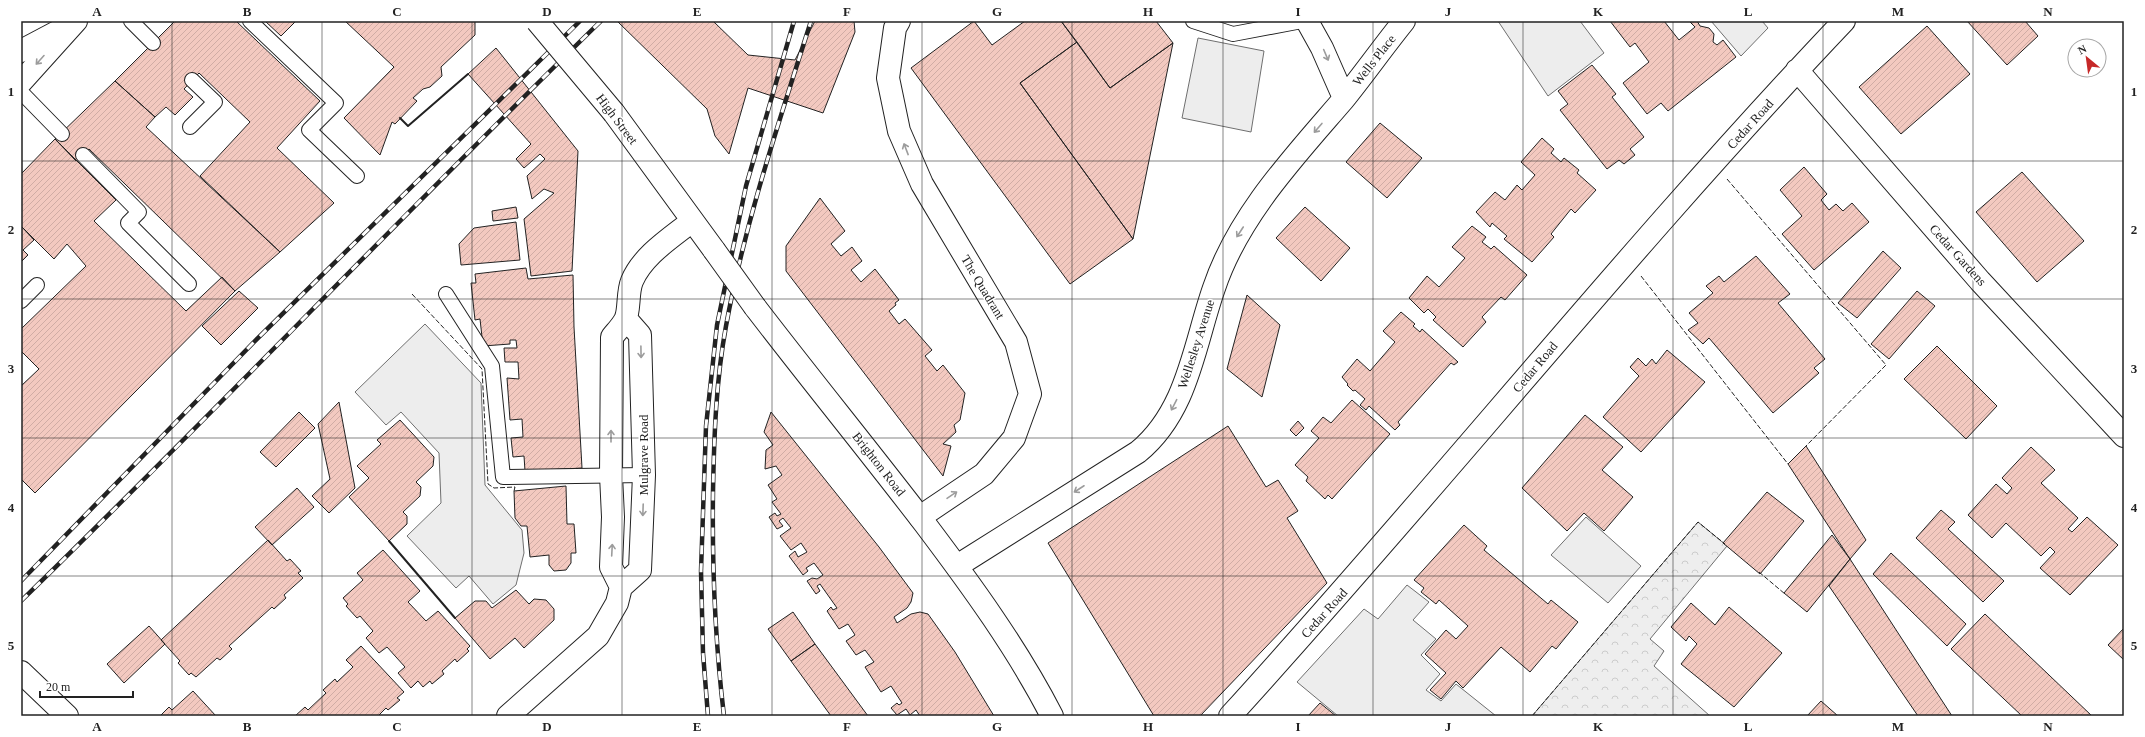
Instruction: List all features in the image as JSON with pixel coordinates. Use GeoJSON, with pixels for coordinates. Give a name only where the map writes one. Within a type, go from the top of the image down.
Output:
{"type":"FeatureCollection","features":[{"type":"Feature","properties":{"kind":"main road","name":"High Street"},"geometry":{"type":"LineString","coordinates":[[537,21],[614,113],[692,221]]}},
{"type":"Feature","properties":{"kind":"main road","name":"The Quadrant"},"geometry":{"type":"LineString","coordinates":[[899,21],[895,28],[888,78],[899,131],[922,184],[1016,342],[1030,394],[1014,438],[984,474],[920,517]]}},
{"type":"Feature","properties":{"kind":"main road"},"geometry":{"type":"LineString","coordinates":[[1307,21],[1322,48],[1344,98]]}},
{"type":"Feature","properties":{"kind":"main road","name":"Wells Place"},"geometry":{"type":"LineString","coordinates":[[1344,98],[1404,21]]}},
{"type":"Feature","properties":{"kind":"main road","name":"Cedar Road"},"geometry":{"type":"LineString","coordinates":[[1230,716],[1358,574],[1574,321],[1798,70],[1844,21]]}},
{"type":"Feature","properties":{"kind":"main road"},"geometry":{"type":"LineString","coordinates":[[21,51],[75,22]]}},
{"type":"Feature","properties":{"kind":"main road"},"geometry":{"type":"LineString","coordinates":[[21,82],[75,22]]}},
{"type":"Feature","properties":{"kind":"main road","name":"Cedar Gardens"},"geometry":{"type":"LineString","coordinates":[[1798,70],[1975,276],[2124,436]]}},
{"type":"Feature","properties":{"kind":"main road","name":"Wellesley Avenue"},"geometry":{"type":"LineString","coordinates":[[957,566],[1138,452],[1162,428],[1187,377],[1214,288],[1228,250],[1249,218],[1301,148],[1344,98]]}},
{"type":"Feature","properties":{"kind":"main road","name":"Brighton Road"},"geometry":{"type":"LineString","coordinates":[[692,221],[755,307],[957,566],[1032,678],[1052,716]]}},
{"type":"Feature","properties":{"kind":"main road"},"geometry":{"type":"LineString","coordinates":[[508,716],[598,636],[617,603],[621,587],[611,568],[613,517],[611,475],[612,337],[626,319],[628,295],[632,281],[640,266],[655,250],[692,221]]}},
{"type":"Feature","properties":{"kind":"main road","name":"Mulgrave Road"},"geometry":{"type":"LineString","coordinates":[[621,587],[640,570],[644,475],[640,335],[626,319]]}},
{"type":"Feature","properties":{"kind":"main road"},"geometry":{"type":"LineString","coordinates":[[21,672],[67,716]]}},
{"type":"Feature","properties":{"kind":"lane"},"geometry":{"type":"LineString","coordinates":[[131,21],[153,43]]}},
{"type":"Feature","properties":{"kind":"lane"},"geometry":{"type":"LineString","coordinates":[[250,21],[336,102],[309,130],[357,176]]}},
{"type":"Feature","properties":{"kind":"lane"},"geometry":{"type":"LineString","coordinates":[[1193,21],[1233,34],[1302,21]]}},
{"type":"Feature","properties":{"kind":"lane"},"geometry":{"type":"LineString","coordinates":[[190,127],[215,102],[192,80]]}},
{"type":"Feature","properties":{"kind":"lane"},"geometry":{"type":"LineString","coordinates":[[21,92],[62,134]]}},
{"type":"Feature","properties":{"kind":"lane"},"geometry":{"type":"LineString","coordinates":[[83,154],[139,212],[128,223],[189,284]]}},
{"type":"Feature","properties":{"kind":"lane"},"geometry":{"type":"LineString","coordinates":[[21,301],[37,285]]}},
{"type":"Feature","properties":{"kind":"lane"},"geometry":{"type":"LineString","coordinates":[[446,294],[492,366],[503,477],[644,475]]}},
{"type":"Feature","properties":{"kind":"green space"},"geometry":{"type":"Polygon","coordinates":[[[1698,522],[1727,546],[1650,639],[1664,651],[1654,666],[1710,716],[1532,716],[1698,522]]]}},
{"type":"Feature","properties":{"kind":"shaded area"},"geometry":{"type":"Polygon","coordinates":[[[1498,21],[1580,21],[1604,53],[1548,96],[1498,21]]]}},
{"type":"Feature","properties":{"kind":"shaded area"},"geometry":{"type":"Polygon","coordinates":[[[1711,21],[1762,21],[1768,28],[1741,56],[1711,21]]]}},
{"type":"Feature","properties":{"kind":"shaded area"},"geometry":{"type":"Polygon","coordinates":[[[1198,38],[1264,51],[1251,132],[1182,118],[1198,38]]]}},
{"type":"Feature","properties":{"kind":"shaded area"},"geometry":{"type":"Polygon","coordinates":[[[425,324],[481,383],[485,485],[522,530],[524,553],[516,585],[493,604],[469,576],[456,588],[407,536],[441,503],[439,453],[401,412],[386,425],[355,392],[425,324]]]}},
{"type":"Feature","properties":{"kind":"shaded area"},"geometry":{"type":"Polygon","coordinates":[[[1586,517],[1641,566],[1608,603],[1551,555],[1586,517]]]}},
{"type":"Feature","properties":{"kind":"shaded area"},"geometry":{"type":"Polygon","coordinates":[[[1407,585],[1429,602],[1413,620],[1436,639],[1421,655],[1440,674],[1426,690],[1441,701],[1456,684],[1496,716],[1338,716],[1297,682],[1364,609],[1378,619],[1407,585]]]}},
{"type":"Feature","properties":{"kind":"building"},"geometry":{"type":"Polygon","coordinates":[[[175,21],[236,21],[320,101],[277,148],[334,203],[280,252],[200,176],[250,122],[199,73],[184,89],[193,97],[175,115],[166,107],[155,117],[115,81],[175,21]]]}},
{"type":"Feature","properties":{"kind":"building"},"geometry":{"type":"Polygon","coordinates":[[[265,21],[296,21],[281,36],[265,21]]]}},
{"type":"Feature","properties":{"kind":"building"},"geometry":{"type":"Polygon","coordinates":[[[345,21],[475,21],[475,35],[441,67],[442,76],[430,87],[423,89],[413,98],[417,101],[395,124],[392,122],[380,155],[344,118],[394,67],[345,21]]]}},
{"type":"Feature","properties":{"kind":"building"},"geometry":{"type":"Polygon","coordinates":[[[617,21],[713,21],[748,55],[795,60],[815,21],[854,21],[855,32],[823,113],[748,88],[729,154],[715,136],[707,109],[617,21]]]}},
{"type":"Feature","properties":{"kind":"building"},"geometry":{"type":"Polygon","coordinates":[[[974,21],[992,45],[1025,21],[1061,21],[1077,42],[1020,83],[1133,239],[1070,284],[911,68],[974,21]]]}},
{"type":"Feature","properties":{"kind":"building"},"geometry":{"type":"Polygon","coordinates":[[[1061,21],[1156,21],[1173,43],[1110,88],[1061,21]]]}},
{"type":"Feature","properties":{"kind":"building"},"geometry":{"type":"Polygon","coordinates":[[[1610,21],[1664,21],[1679,40],[1695,27],[1690,22],[1697,21],[1700,26],[1709,28],[1714,34],[1713,42],[1717,45],[1723,40],[1736,57],[1668,111],[1661,103],[1647,114],[1623,83],[1649,62],[1635,43],[1630,47],[1610,21]]]}},
{"type":"Feature","properties":{"kind":"building"},"geometry":{"type":"Polygon","coordinates":[[[1967,21],[2025,21],[2038,36],[2007,65],[1967,21]]]}},
{"type":"Feature","properties":{"kind":"building"},"geometry":{"type":"Polygon","coordinates":[[[1927,26],[1970,74],[1901,134],[1859,87],[1927,26]]]}},
{"type":"Feature","properties":{"kind":"building"},"geometry":{"type":"Polygon","coordinates":[[[1077,42],[1110,88],[1173,43],[1133,239],[1020,83],[1077,42]]]}},
{"type":"Feature","properties":{"kind":"building"},"geometry":{"type":"Polygon","coordinates":[[[496,48],[578,151],[572,271],[531,276],[524,219],[554,193],[544,189],[532,199],[527,176],[545,159],[540,154],[524,168],[516,159],[531,144],[468,74],[496,48]]]}},
{"type":"Feature","properties":{"kind":"building"},"geometry":{"type":"Polygon","coordinates":[[[1592,65],[1616,94],[1612,97],[1644,137],[1630,149],[1635,155],[1624,164],[1619,160],[1607,169],[1560,110],[1568,104],[1558,91],[1592,65]]]}},
{"type":"Feature","properties":{"kind":"building"},"geometry":{"type":"Polygon","coordinates":[[[115,81],[155,117],[146,127],[280,252],[235,291],[89,149],[76,161],[55,139],[115,81]]]}},
{"type":"Feature","properties":{"kind":"building"},"geometry":{"type":"Polygon","coordinates":[[[1380,123],[1422,158],[1387,198],[1346,162],[1380,123]]]}},
{"type":"Feature","properties":{"kind":"building"},"geometry":{"type":"Polygon","coordinates":[[[1542,138],[1554,149],[1551,153],[1561,162],[1564,158],[1579,170],[1577,173],[1596,190],[1575,213],[1571,209],[1551,234],[1554,237],[1532,262],[1504,239],[1507,236],[1492,223],[1490,227],[1476,212],[1495,192],[1505,200],[1517,185],[1522,190],[1535,175],[1521,162],[1542,138]]]}},
{"type":"Feature","properties":{"kind":"building"},"geometry":{"type":"Polygon","coordinates":[[[55,139],[116,200],[94,221],[186,311],[222,277],[235,291],[35,493],[21,479],[21,386],[39,369],[21,351],[21,329],[86,266],[67,244],[54,259],[21,226],[21,174],[55,139]]]}},
{"type":"Feature","properties":{"kind":"building"},"geometry":{"type":"Polygon","coordinates":[[[1804,167],[1827,194],[1821,200],[1829,210],[1836,204],[1843,211],[1852,203],[1869,222],[1814,270],[1782,234],[1802,216],[1780,190],[1804,167]]]}},
{"type":"Feature","properties":{"kind":"building"},"geometry":{"type":"Polygon","coordinates":[[[2022,172],[2084,241],[2037,282],[1976,212],[2022,172]]]}},
{"type":"Feature","properties":{"kind":"building"},"geometry":{"type":"Polygon","coordinates":[[[820,198],[845,231],[831,244],[841,256],[852,247],[862,261],[851,270],[861,282],[875,269],[899,300],[889,311],[899,324],[905,319],[932,350],[925,356],[937,371],[943,365],[965,393],[960,420],[954,425],[956,432],[943,444],[951,446],[943,476],[786,271],[786,246],[820,198]]]}},
{"type":"Feature","properties":{"kind":"building"},"geometry":{"type":"Polygon","coordinates":[[[516,207],[518,218],[493,221],[492,211],[516,207]]]}},
{"type":"Feature","properties":{"kind":"building"},"geometry":{"type":"Polygon","coordinates":[[[1305,207],[1350,248],[1321,281],[1276,238],[1305,207]]]}},
{"type":"Feature","properties":{"kind":"building"},"geometry":{"type":"Polygon","coordinates":[[[516,222],[520,260],[461,265],[459,244],[474,228],[516,222]]]}},
{"type":"Feature","properties":{"kind":"building"},"geometry":{"type":"Polygon","coordinates":[[[21,226],[34,240],[23,250],[28,255],[21,262],[21,226]]]}},
{"type":"Feature","properties":{"kind":"building"},"geometry":{"type":"Polygon","coordinates":[[[1472,226],[1486,237],[1482,242],[1491,249],[1494,246],[1527,275],[1505,300],[1501,297],[1482,317],[1486,322],[1463,347],[1433,320],[1436,317],[1428,309],[1424,313],[1409,298],[1427,276],[1439,287],[1465,258],[1452,247],[1472,226]]]}},
{"type":"Feature","properties":{"kind":"building"},"geometry":{"type":"Polygon","coordinates":[[[1883,251],[1901,268],[1857,318],[1838,303],[1883,251]]]}},
{"type":"Feature","properties":{"kind":"building"},"geometry":{"type":"Polygon","coordinates":[[[1756,256],[1790,294],[1778,303],[1825,359],[1814,368],[1819,373],[1773,413],[1709,338],[1703,344],[1688,330],[1698,323],[1689,313],[1713,293],[1706,286],[1719,276],[1724,282],[1756,256]]]}},
{"type":"Feature","properties":{"kind":"building"},"geometry":{"type":"Polygon","coordinates":[[[526,268],[528,279],[573,275],[574,327],[582,468],[525,471],[524,456],[513,457],[511,438],[523,437],[522,419],[510,420],[507,378],[519,379],[518,362],[505,362],[504,348],[517,348],[516,340],[510,340],[510,344],[483,346],[480,319],[475,320],[471,283],[476,283],[475,274],[526,268]]]}},
{"type":"Feature","properties":{"kind":"building"},"geometry":{"type":"Polygon","coordinates":[[[239,291],[258,308],[221,345],[202,326],[239,291]]]}},
{"type":"Feature","properties":{"kind":"building"},"geometry":{"type":"Polygon","coordinates":[[[1917,291],[1935,306],[1889,359],[1871,344],[1917,291]]]}},
{"type":"Feature","properties":{"kind":"building"},"geometry":{"type":"Polygon","coordinates":[[[1247,295],[1280,325],[1262,397],[1227,369],[1247,295]]]}},
{"type":"Feature","properties":{"kind":"building"},"geometry":{"type":"Polygon","coordinates":[[[1401,312],[1415,324],[1413,326],[1420,332],[1422,329],[1458,362],[1454,365],[1451,363],[1398,422],[1400,425],[1395,430],[1369,406],[1366,410],[1360,405],[1365,399],[1355,390],[1353,391],[1342,377],[1357,359],[1370,371],[1395,342],[1383,331],[1401,312]]]}},
{"type":"Feature","properties":{"kind":"building"},"geometry":{"type":"Polygon","coordinates":[[[1937,346],[1997,406],[1966,439],[1904,379],[1937,346]]]}},
{"type":"Feature","properties":{"kind":"building"},"geometry":{"type":"Polygon","coordinates":[[[1667,350],[1705,382],[1641,452],[1603,417],[1639,376],[1630,367],[1638,358],[1646,366],[1652,359],[1656,364],[1667,350]]]}},
{"type":"Feature","properties":{"kind":"building"},"geometry":{"type":"Polygon","coordinates":[[[1352,400],[1390,434],[1332,499],[1328,495],[1325,499],[1306,481],[1308,477],[1295,465],[1319,438],[1311,431],[1323,417],[1331,423],[1352,400]]]}},
{"type":"Feature","properties":{"kind":"building"},"geometry":{"type":"Polygon","coordinates":[[[339,402],[355,488],[329,513],[312,496],[330,479],[318,424],[339,402]]]}},
{"type":"Feature","properties":{"kind":"building"},"geometry":{"type":"Polygon","coordinates":[[[299,412],[315,428],[276,467],[260,452],[299,412]]]}},
{"type":"Feature","properties":{"kind":"building"},"geometry":{"type":"Polygon","coordinates":[[[771,412],[879,547],[913,593],[911,602],[907,608],[894,617],[897,623],[911,614],[920,612],[928,614],[955,652],[994,716],[920,716],[916,710],[910,715],[906,709],[897,715],[891,708],[897,703],[899,705],[902,703],[891,686],[881,692],[865,667],[874,662],[865,650],[856,655],[846,641],[855,635],[848,624],[839,629],[827,611],[831,607],[833,610],[837,608],[820,584],[817,586],[820,591],[816,594],[807,581],[812,578],[817,579],[823,575],[814,563],[806,568],[808,571],[803,575],[789,556],[795,551],[798,557],[807,552],[801,543],[791,550],[780,536],[791,528],[783,518],[779,521],[783,526],[777,529],[769,517],[775,513],[777,516],[781,514],[772,502],[777,499],[768,485],[782,475],[776,466],[765,469],[766,450],[773,445],[764,432],[771,412]]]}},
{"type":"Feature","properties":{"kind":"building"},"geometry":{"type":"Polygon","coordinates":[[[1585,415],[1623,447],[1602,470],[1633,497],[1604,531],[1584,513],[1567,531],[1522,488],[1585,415]]]}},
{"type":"Feature","properties":{"kind":"building"},"geometry":{"type":"Polygon","coordinates":[[[400,420],[434,457],[433,466],[416,482],[421,487],[420,496],[403,512],[407,516],[407,524],[389,541],[349,497],[369,478],[357,466],[381,444],[377,440],[400,420]]]}},
{"type":"Feature","properties":{"kind":"building"},"geometry":{"type":"Polygon","coordinates":[[[1298,421],[1304,428],[1296,436],[1290,430],[1298,421]]]}},
{"type":"Feature","properties":{"kind":"building"},"geometry":{"type":"Polygon","coordinates":[[[1228,426],[1266,487],[1278,480],[1298,511],[1287,518],[1327,583],[1200,716],[1154,716],[1048,543],[1228,426]]]}},
{"type":"Feature","properties":{"kind":"building"},"geometry":{"type":"Polygon","coordinates":[[[1806,446],[1866,540],[1850,559],[1788,464],[1806,446]]]}},
{"type":"Feature","properties":{"kind":"building"},"geometry":{"type":"Polygon","coordinates":[[[2031,447],[2055,470],[2041,483],[2078,518],[2068,529],[2072,532],[2087,517],[2118,545],[2070,595],[2040,568],[2055,552],[2050,547],[2041,556],[2006,523],[1992,538],[1968,515],[1996,484],[2007,494],[2012,488],[2002,478],[2031,447]]]}},
{"type":"Feature","properties":{"kind":"building"},"geometry":{"type":"Polygon","coordinates":[[[566,486],[567,524],[574,524],[576,553],[571,553],[571,563],[566,570],[554,571],[549,565],[549,555],[530,557],[527,526],[521,526],[515,518],[514,491],[566,486]]]}},
{"type":"Feature","properties":{"kind":"building"},"geometry":{"type":"Polygon","coordinates":[[[297,488],[314,507],[272,545],[255,527],[297,488]]]}},
{"type":"Feature","properties":{"kind":"building"},"geometry":{"type":"Polygon","coordinates":[[[1767,492],[1804,521],[1760,574],[1723,543],[1767,492]]]}},
{"type":"Feature","properties":{"kind":"building"},"geometry":{"type":"Polygon","coordinates":[[[1941,510],[1955,522],[1948,529],[2004,581],[1983,602],[1916,538],[1941,510]]]}},
{"type":"Feature","properties":{"kind":"building"},"geometry":{"type":"Polygon","coordinates":[[[1464,525],[1487,546],[1484,550],[1548,604],[1551,600],[1578,622],[1556,649],[1552,646],[1530,672],[1501,647],[1463,688],[1456,681],[1441,699],[1430,690],[1446,673],[1425,654],[1446,630],[1456,639],[1468,626],[1439,600],[1436,604],[1421,592],[1424,588],[1414,580],[1464,525]]]}},
{"type":"Feature","properties":{"kind":"building"},"geometry":{"type":"Polygon","coordinates":[[[1832,535],[1850,559],[1807,612],[1784,593],[1832,535]]]}},
{"type":"Feature","properties":{"kind":"building"},"geometry":{"type":"Polygon","coordinates":[[[268,540],[287,561],[290,559],[301,571],[298,573],[303,578],[284,595],[286,598],[274,609],[272,607],[229,646],[232,649],[220,660],[217,658],[196,677],[191,673],[189,675],[178,663],[180,661],[161,640],[268,540]]]}},
{"type":"Feature","properties":{"kind":"building"},"geometry":{"type":"Polygon","coordinates":[[[383,550],[420,591],[408,602],[426,621],[438,611],[470,646],[467,649],[469,651],[457,662],[455,659],[442,671],[444,674],[432,684],[430,681],[423,687],[418,681],[411,688],[398,673],[405,667],[387,647],[379,653],[366,638],[373,631],[360,616],[357,618],[346,606],[348,604],[343,598],[363,580],[357,573],[383,550]]]}},
{"type":"Feature","properties":{"kind":"building"},"geometry":{"type":"Polygon","coordinates":[[[1891,553],[1966,624],[1947,646],[1873,574],[1891,553]]]}},
{"type":"Feature","properties":{"kind":"building"},"geometry":{"type":"Polygon","coordinates":[[[1850,559],[1952,716],[1918,716],[1829,586],[1850,559]]]}},
{"type":"Feature","properties":{"kind":"building"},"geometry":{"type":"Polygon","coordinates":[[[516,590],[529,604],[534,599],[546,600],[554,609],[554,620],[524,648],[515,638],[490,659],[455,618],[475,601],[486,601],[492,608],[516,590]]]}},
{"type":"Feature","properties":{"kind":"building"},"geometry":{"type":"Polygon","coordinates":[[[1691,603],[1715,625],[1729,607],[1782,653],[1734,707],[1681,664],[1697,644],[1689,636],[1686,641],[1671,627],[1691,603]]]}},
{"type":"Feature","properties":{"kind":"building"},"geometry":{"type":"Polygon","coordinates":[[[793,612],[815,644],[791,661],[768,629],[793,612]]]}},
{"type":"Feature","properties":{"kind":"building"},"geometry":{"type":"Polygon","coordinates":[[[1985,614],[2092,716],[2022,716],[1951,649],[1985,614]]]}},
{"type":"Feature","properties":{"kind":"building"},"geometry":{"type":"Polygon","coordinates":[[[149,626],[165,644],[124,683],[107,664],[149,626]]]}},
{"type":"Feature","properties":{"kind":"building"},"geometry":{"type":"Polygon","coordinates":[[[2124,628],[2124,660],[2108,645],[2124,628]]]}},
{"type":"Feature","properties":{"kind":"building"},"geometry":{"type":"Polygon","coordinates":[[[815,644],[868,716],[831,716],[791,661],[815,644]]]}},
{"type":"Feature","properties":{"kind":"building"},"geometry":{"type":"Polygon","coordinates":[[[361,646],[404,692],[397,698],[400,700],[388,710],[386,708],[379,715],[380,716],[295,716],[305,707],[308,710],[326,693],[323,690],[335,679],[337,682],[353,667],[346,660],[361,646]]]}},
{"type":"Feature","properties":{"kind":"building"},"geometry":{"type":"Polygon","coordinates":[[[193,691],[216,716],[160,716],[169,707],[172,710],[193,691]]]}},
{"type":"Feature","properties":{"kind":"building"},"geometry":{"type":"Polygon","coordinates":[[[1821,701],[1838,716],[1807,716],[1821,701]]]}},
{"type":"Feature","properties":{"kind":"building"},"geometry":{"type":"Polygon","coordinates":[[[1320,703],[1336,716],[1308,716],[1320,703]]]}},
{"type":"Feature","properties":{"kind":"railway"},"geometry":{"type":"LineString","coordinates":[[21,581],[254,342],[580,21]]}},
{"type":"Feature","properties":{"kind":"railway"},"geometry":{"type":"LineString","coordinates":[[21,601],[167,457],[455,165],[601,21]]}},
{"type":"Feature","properties":{"kind":"railway"},"geometry":{"type":"LineString","coordinates":[[708,716],[703,653],[701,571],[706,426],[717,325],[746,186],[794,21]]}},
{"type":"Feature","properties":{"kind":"railway"},"geometry":{"type":"LineString","coordinates":[[724,716],[716,632],[713,548],[714,450],[720,367],[734,287],[753,210],[775,134],[811,21]]}},
{"type":"Feature","properties":{"kind":"fence"},"geometry":{"type":"LineString","coordinates":[[1727,179],[1886,365],[1805,447]]}},
{"type":"Feature","properties":{"kind":"fence"},"geometry":{"type":"LineString","coordinates":[[1641,276],[1788,464],[1790,462]]}},
{"type":"Feature","properties":{"kind":"fence"},"geometry":{"type":"LineString","coordinates":[[412,294],[482,369],[488,484],[494,488],[515,487],[514,491]]}},
{"type":"Feature","properties":{"kind":"fence"},"geometry":{"type":"LineString","coordinates":[[1532,716],[1698,522],[1725,544]]}},
{"type":"Feature","properties":{"kind":"fence"},"geometry":{"type":"LineString","coordinates":[[1759,572],[1785,594]]}},
{"type":"Feature","properties":{"kind":"wall"},"geometry":{"type":"LineString","coordinates":[[400,118],[408,126],[468,74]]}},
{"type":"Feature","properties":{"kind":"wall"},"geometry":{"type":"LineString","coordinates":[[389,541],[455,618]]}}]}
